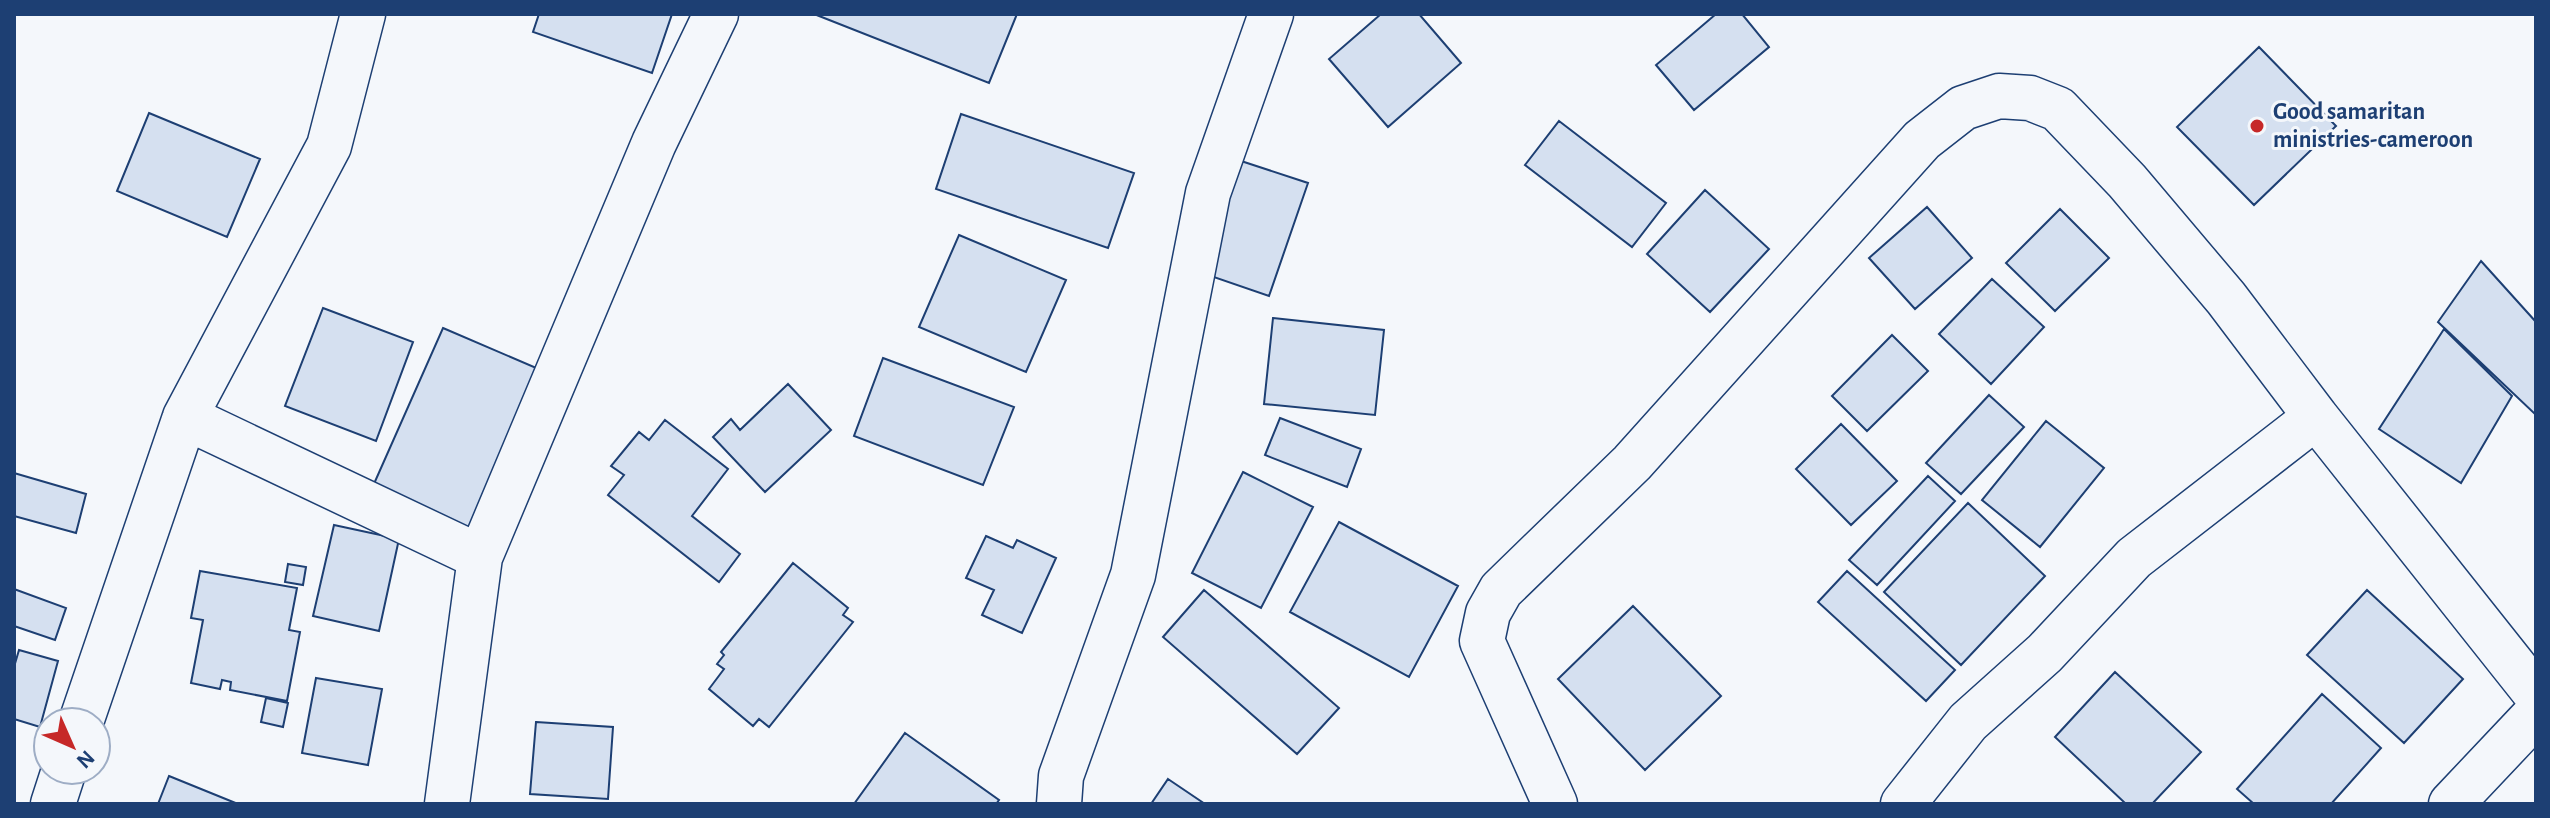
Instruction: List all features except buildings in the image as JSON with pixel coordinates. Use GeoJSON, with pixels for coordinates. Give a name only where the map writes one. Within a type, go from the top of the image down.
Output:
{"type":"FeatureCollection","features":[{"type":"Feature","properties":{"kind":"street"},"geometry":{"type":"LineString","coordinates":[[86,706],[185,417],[329,146],[363,14]]}},
{"type":"Feature","properties":{"kind":"street"},"geometry":{"type":"LineString","coordinates":[[447,804],[480,557],[654,143],[716,14]]}},
{"type":"Feature","properties":{"kind":"street"},"geometry":{"type":"LineString","coordinates":[[1059,804],[1061,776],[1133,575],[1208,193],[1271,14]]}},
{"type":"Feature","properties":{"kind":"street"},"geometry":{"type":"LineString","coordinates":[[1555,804],[1482,641],[1488,613],[1501,590],[1632,463],[1922,140],[1963,108],[1999,96],[2030,98],[2058,109],[2127,181],[2216,286],[2536,694]]}},
{"type":"Feature","properties":{"kind":"street"},"geometry":{"type":"LineString","coordinates":[[185,417],[480,557]]}},
{"type":"Feature","properties":{"kind":"street"},"geometry":{"type":"LineString","coordinates":[[1903,804],[1968,722],[2045,653],[2134,558],[2316,417]]}},
{"type":"Feature","properties":{"kind":"street"},"geometry":{"type":"LineString","coordinates":[[2451,804],[2536,714]]}},
{"type":"Feature","properties":{"kind":"place","name":"Good samaritan ministries-cameroon"},"geometry":{"type":"Point","coordinates":[2257,126]}}]}
